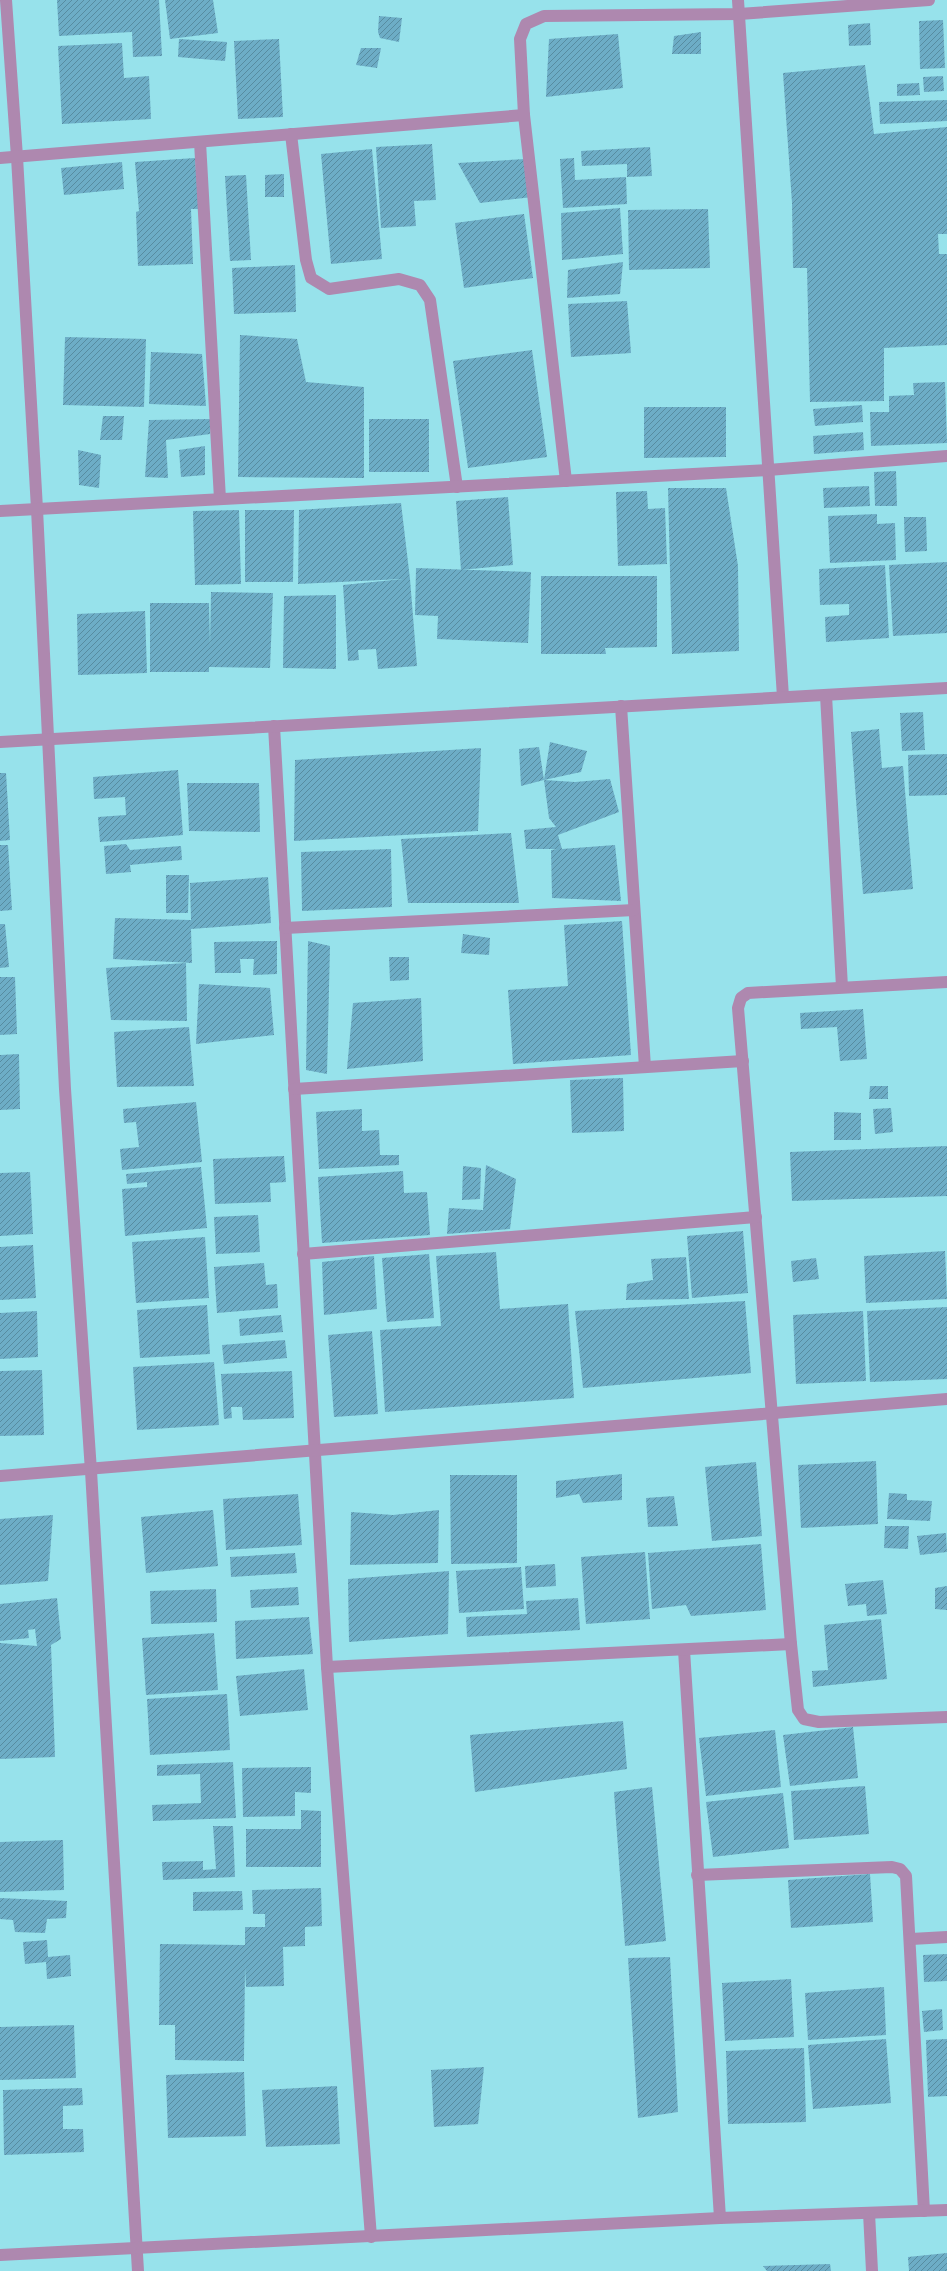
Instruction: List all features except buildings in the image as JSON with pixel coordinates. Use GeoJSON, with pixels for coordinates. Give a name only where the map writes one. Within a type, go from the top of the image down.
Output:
{"type":"FeatureCollection","features":[{"type":"Feature","properties":{"kind":"street"},"geometry":{"type":"LineString","coordinates":[[6,0],[17,157],[37,509],[65,1089],[91,1471],[138,2271]]}},
{"type":"Feature","properties":{"kind":"street"},"geometry":{"type":"LineString","coordinates":[[738,0],[783,697]]}},
{"type":"Feature","properties":{"kind":"street"},"geometry":{"type":"LineString","coordinates":[[566,481],[524,115],[520,39],[526,24],[544,16],[739,14],[928,0]]}},
{"type":"Feature","properties":{"kind":"street"},"geometry":{"type":"LineString","coordinates":[[0,158],[524,115]]}},
{"type":"Feature","properties":{"kind":"street"},"geometry":{"type":"LineString","coordinates":[[291,134],[306,260],[311,278],[329,290],[399,279],[420,285],[430,300],[457,487]]}},
{"type":"Feature","properties":{"kind":"street"},"geometry":{"type":"LineString","coordinates":[[200,142],[220,499]]}},
{"type":"Feature","properties":{"kind":"street"},"geometry":{"type":"LineString","coordinates":[[0,511],[768,470],[947,456]]}},
{"type":"Feature","properties":{"kind":"street"},"geometry":{"type":"LineString","coordinates":[[0,742],[947,688]]}},
{"type":"Feature","properties":{"kind":"street"},"geometry":{"type":"LineString","coordinates":[[826,695],[842,987]]}},
{"type":"Feature","properties":{"kind":"street"},"geometry":{"type":"LineString","coordinates":[[621,706],[645,1067]]}},
{"type":"Feature","properties":{"kind":"street"},"geometry":{"type":"LineString","coordinates":[[274,726],[327,1667],[371,2237]]}},
{"type":"Feature","properties":{"kind":"street"},"geometry":{"type":"LineString","coordinates":[[285,928],[634,910]]}},
{"type":"Feature","properties":{"kind":"street"},"geometry":{"type":"LineString","coordinates":[[947,982],[748,993],[741,998],[738,1008],[791,1644],[798,1710],[804,1719],[819,1722],[947,1717]]}},
{"type":"Feature","properties":{"kind":"street"},"geometry":{"type":"LineString","coordinates":[[294,1089],[743,1061]]}},
{"type":"Feature","properties":{"kind":"street"},"geometry":{"type":"LineString","coordinates":[[303,1254],[756,1217]]}},
{"type":"Feature","properties":{"kind":"street"},"geometry":{"type":"LineString","coordinates":[[0,1476],[91,1471],[947,1399]]}},
{"type":"Feature","properties":{"kind":"street"},"geometry":{"type":"LineString","coordinates":[[327,1667],[791,1644]]}},
{"type":"Feature","properties":{"kind":"street"},"geometry":{"type":"LineString","coordinates":[[684,1650],[720,2218]]}},
{"type":"Feature","properties":{"kind":"street"},"geometry":{"type":"LineString","coordinates":[[698,1875],[892,1867],[900,1869],[906,1876],[911,1938],[924,2211]]}},
{"type":"Feature","properties":{"kind":"street"},"geometry":{"type":"LineString","coordinates":[[911,1938],[947,1937]]}},
{"type":"Feature","properties":{"kind":"street"},"geometry":{"type":"LineString","coordinates":[[0,2255],[720,2218],[947,2210]]}},
{"type":"Feature","properties":{"kind":"street"},"geometry":{"type":"LineString","coordinates":[[869,2213],[872,2271]]}}]}
